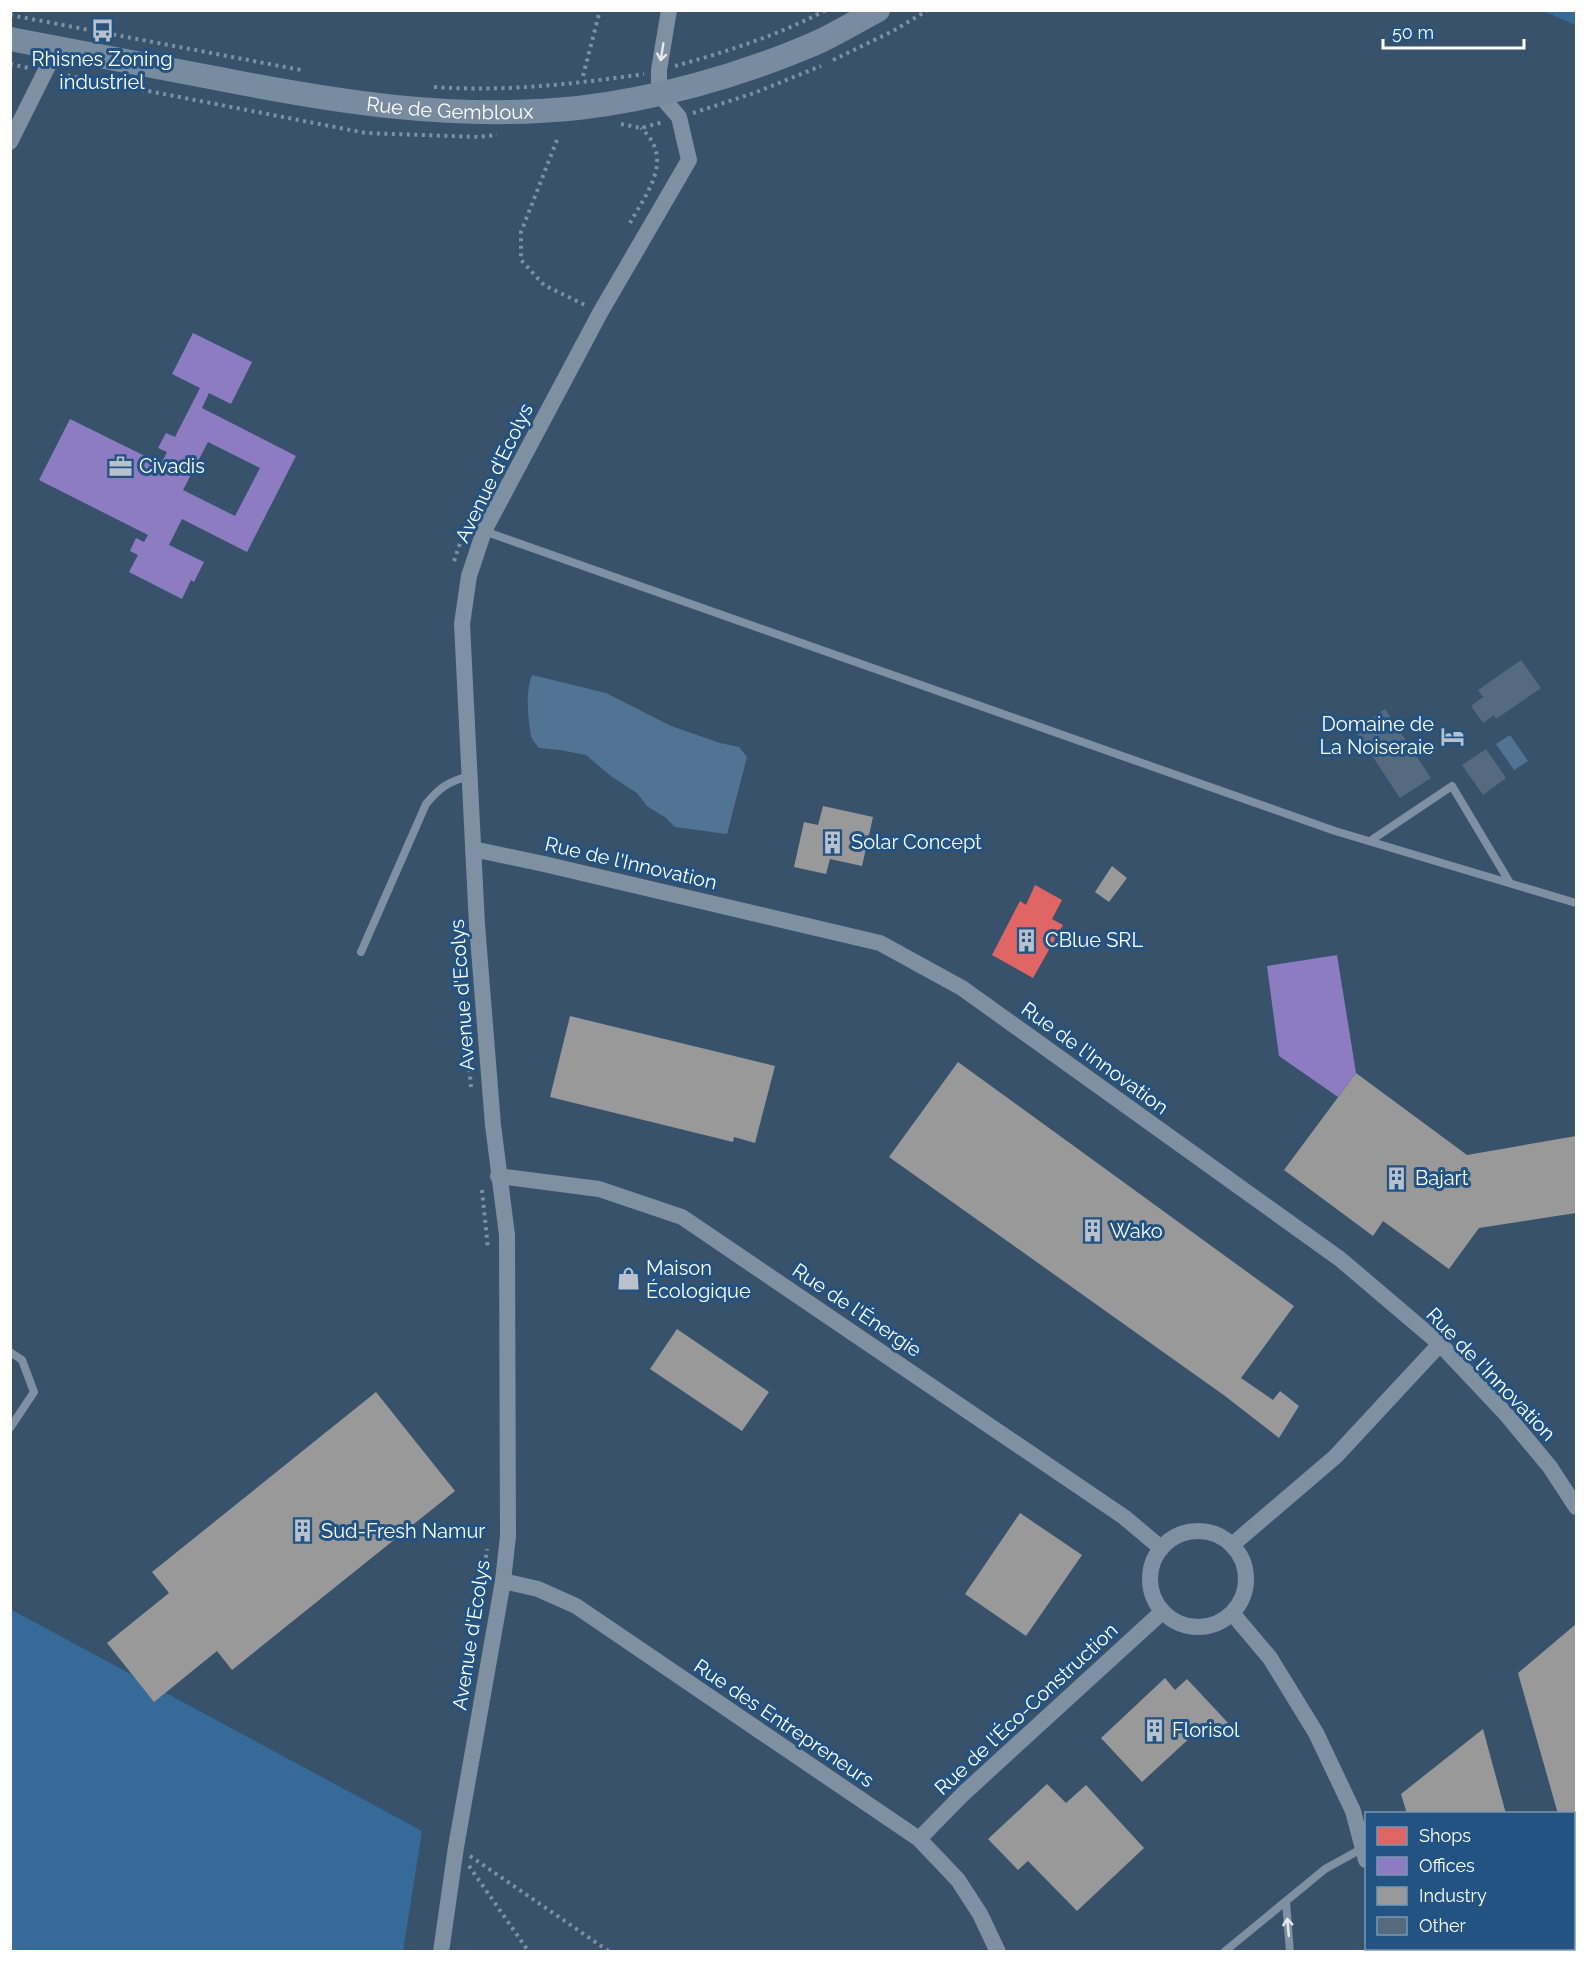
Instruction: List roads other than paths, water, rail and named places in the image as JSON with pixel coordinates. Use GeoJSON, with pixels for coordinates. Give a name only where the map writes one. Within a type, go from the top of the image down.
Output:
{"type":"FeatureCollection","features":[{"type":"Feature","properties":{"kind":"main road","name":"Rue de Gembloux"},"geometry":{"type":"LineString","coordinates":[[10,39],[319,98],[384,107],[446,112],[505,113],[579,108],[659,82],[714,80],[810,46],[878,10]]}},
{"type":"Feature","properties":{"kind":"street"},"geometry":{"type":"LineString","coordinates":[[659,82],[669,10]]}},
{"type":"Feature","properties":{"kind":"street"},"geometry":{"type":"LineString","coordinates":[[10,142],[57,48]]}},
{"type":"Feature","properties":{"kind":"street","name":"Avenue d'Ecolys"},"geometry":{"type":"LineString","coordinates":[[441,1952],[456,1847],[503,1581],[508,1529],[507,1235],[498,1176],[477,925],[462,624],[469,576],[484,531],[600,313],[689,160],[680,117],[659,82]]}},
{"type":"Feature","properties":{"kind":"street","name":"Rue de l'Innovation"},"geometry":{"type":"LineString","coordinates":[[473,849],[555,866],[880,943],[972,995],[1340,1259],[1440,1344],[1505,1413],[1550,1467],[1576,1507]]}},
{"type":"Feature","properties":{"kind":"street","name":"Rue de l'Énergie"},"geometry":{"type":"LineString","coordinates":[[498,1176],[599,1189],[682,1217],[1124,1517],[1161,1548]]}},
{"type":"Feature","properties":{"kind":"street"},"geometry":{"type":"LineString","coordinates":[[1232,1545],[1335,1457],[1440,1344]]}},
{"type":"Feature","properties":{"kind":"street"},"geometry":{"type":"LineString","coordinates":[[1198,1531],[1217,1534],[1232,1545],[1243,1562],[1246,1584],[1244,1594],[1232,1612],[1216,1623],[1200,1627],[1176,1622],[1162,1612],[1153,1597],[1149,1579],[1153,1561],[1161,1548],[1179,1534],[1198,1531]]}},
{"type":"Feature","properties":{"kind":"street","name":"Rue des Entrepreneurs"},"geometry":{"type":"LineString","coordinates":[[503,1581],[538,1589],[576,1606],[872,1809],[920,1839],[958,1880],[980,1914],[998,1952]]}},
{"type":"Feature","properties":{"kind":"street","name":"Rue de l'Éco-Construction"},"geometry":{"type":"LineString","coordinates":[[920,1839],[963,1794],[1162,1612]]}},
{"type":"Feature","properties":{"kind":"street"},"geometry":{"type":"LineString","coordinates":[[1232,1612],[1270,1658],[1316,1733],[1353,1811],[1365,1854]]}},
{"type":"Feature","properties":{"kind":"lane"},"geometry":{"type":"LineString","coordinates":[[484,531],[1335,831],[1576,903]]}},
{"type":"Feature","properties":{"kind":"lane"},"geometry":{"type":"LineString","coordinates":[[361,951],[426,804],[439,789],[452,781],[470,776]]}},
{"type":"Feature","properties":{"kind":"lane"},"geometry":{"type":"LineString","coordinates":[[1370,841],[1452,786],[1510,883]]}},
{"type":"Feature","properties":{"kind":"lane"},"geometry":{"type":"LineString","coordinates":[[10,1352],[22,1360],[34,1392],[10,1428]]}},
{"type":"Feature","properties":{"kind":"lane"},"geometry":{"type":"LineString","coordinates":[[1224,1952],[1325,1869],[1365,1854]]}},
{"type":"Feature","properties":{"kind":"lane"},"geometry":{"type":"LineString","coordinates":[[1286,1902],[1290,1952]]}},
{"type":"Feature","properties":{"kind":"place","name":"Rhisnes Zoning industriel"},"geometry":{"type":"Point","coordinates":[102,31]}},
{"type":"Feature","properties":{"kind":"place","name":"Civadis"},"geometry":{"type":"Point","coordinates":[121,466]}},
{"type":"Feature","properties":{"kind":"place","name":"Domaine de La Noiseraie"},"geometry":{"type":"Point","coordinates":[1452,736]}},
{"type":"Feature","properties":{"kind":"place","name":"Solar Concept"},"geometry":{"type":"Point","coordinates":[833,842]}},
{"type":"Feature","properties":{"kind":"place","name":"CBlue SRL"},"geometry":{"type":"Point","coordinates":[1027,940]}},
{"type":"Feature","properties":{"kind":"place","name":"Bajart"},"geometry":{"type":"Point","coordinates":[1397,1178]}},
{"type":"Feature","properties":{"kind":"place","name":"Wako"},"geometry":{"type":"Point","coordinates":[1092,1231]}},
{"type":"Feature","properties":{"kind":"place","name":"Maison Écologique"},"geometry":{"type":"Point","coordinates":[628,1279]}},
{"type":"Feature","properties":{"kind":"place","name":"Sud-Fresh Namur"},"geometry":{"type":"Point","coordinates":[303,1531]}},
{"type":"Feature","properties":{"kind":"place","name":"Florisol"},"geometry":{"type":"Point","coordinates":[1154,1730]}}]}
